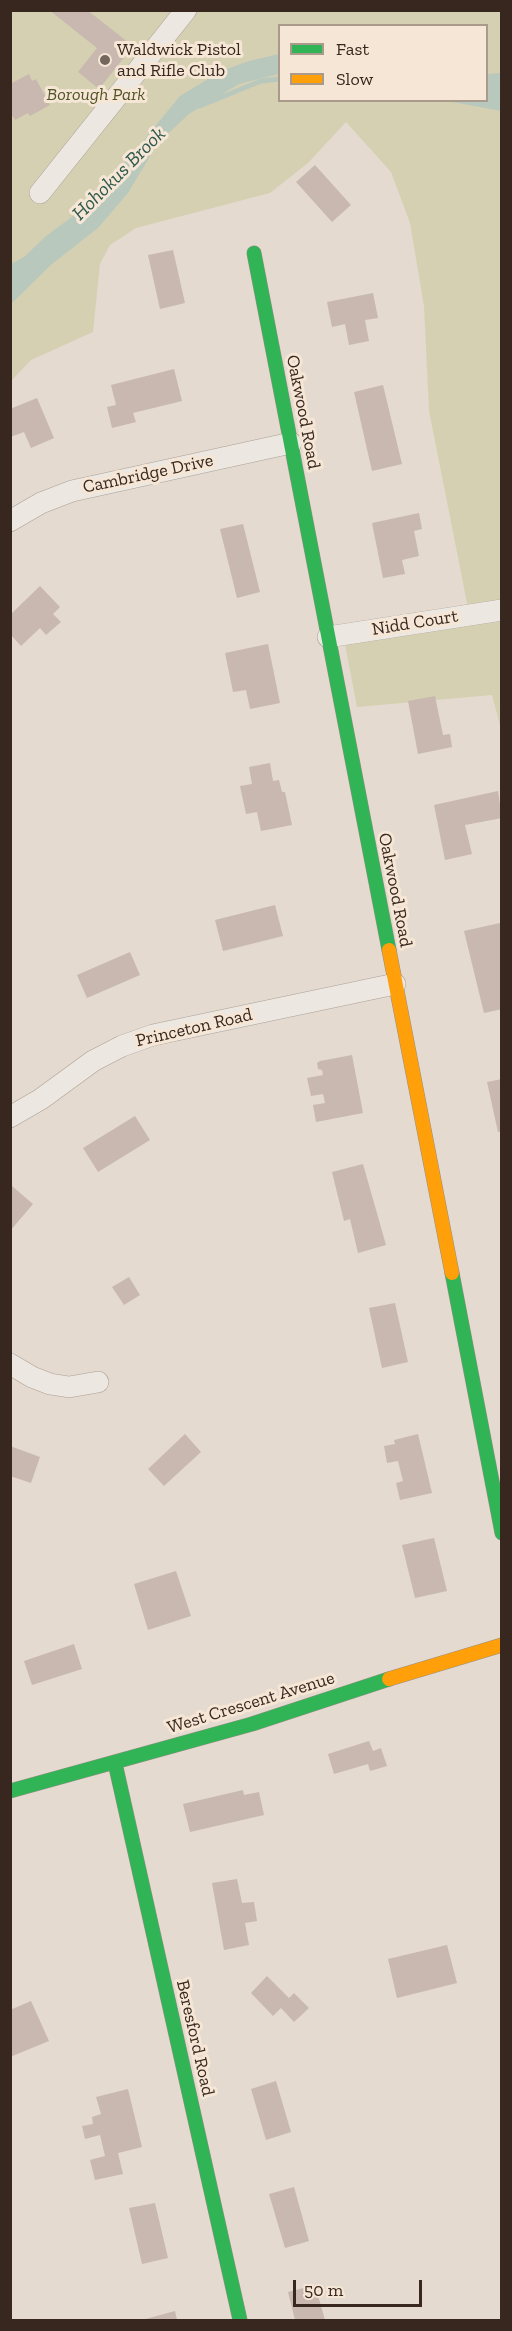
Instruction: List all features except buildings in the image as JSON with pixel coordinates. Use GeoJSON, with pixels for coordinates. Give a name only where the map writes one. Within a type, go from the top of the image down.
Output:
{"type":"FeatureCollection","features":[{"type":"Feature","properties":{"kind":"street"},"geometry":{"type":"LineString","coordinates":[[40,193],[186,10]]}},
{"type":"Feature","properties":{"kind":"street","name":"Oakwood Road"},"geometry":{"type":"LineString","coordinates":[[254,253],[501,1533]]}},
{"type":"Feature","properties":{"kind":"street","name":"Cambridge Drive"},"geometry":{"type":"LineString","coordinates":[[10,521],[41,503],[72,491],[291,443]]}},
{"type":"Feature","properties":{"kind":"street","name":"Nidd Court"},"geometry":{"type":"LineString","coordinates":[[328,637],[501,610]]}},
{"type":"Feature","properties":{"kind":"street","name":"Princeton Road"},"geometry":{"type":"LineString","coordinates":[[10,1117],[41,1099],[93,1061],[122,1046],[153,1035],[395,984]]}},
{"type":"Feature","properties":{"kind":"street"},"geometry":{"type":"LineString","coordinates":[[10,1364],[50,1384],[69,1387],[98,1382]]}},
{"type":"Feature","properties":{"kind":"street","name":"West Crescent Avenue"},"geometry":{"type":"LineString","coordinates":[[10,1791],[252,1724],[430,1665],[501,1646]]}},
{"type":"Feature","properties":{"kind":"street","name":"Beresford Road"},"geometry":{"type":"LineString","coordinates":[[115,1763],[240,2320]]}},
{"type":"Feature","properties":{"kind":"green space","name":"Borough Park"},"geometry":{"type":"Polygon","coordinates":[[[10,11],[501,11],[501,729],[492,695],[357,707],[345,644],[471,623],[429,411],[424,306],[410,223],[391,172],[346,122],[308,163],[270,193],[136,228],[110,245],[100,264],[93,332],[31,360],[11,381],[10,11]]]}},
{"type":"Feature","properties":{"kind":"shaded area"},"geometry":{"type":"Polygon","coordinates":[[[278,54],[278,74],[239,84],[189,114],[158,143],[128,193],[98,228],[52,264],[11,304],[11,264],[24,257],[46,236],[88,205],[123,173],[147,136],[180,96],[221,71],[278,54]]]}},
{"type":"Feature","properties":{"kind":"shaded area"},"geometry":{"type":"Polygon","coordinates":[[[501,73],[501,111],[452,102],[488,102],[488,74],[501,73]]]}},
{"type":"Feature","properties":{"kind":"waterway","name":"Hohokus Brook"},"geometry":{"type":"LineString","coordinates":[[200,106],[261,81],[278,79]]}},
{"type":"Feature","properties":{"kind":"waterway","name":"Hohokus Brook"},"geometry":{"type":"LineString","coordinates":[[86,207],[139,150]]}},
{"type":"Feature","properties":{"kind":"traffic: fast"},"geometry":{"type":"LineString","coordinates":[[254,253],[389,950]]}},
{"type":"Feature","properties":{"kind":"traffic: fast"},"geometry":{"type":"LineString","coordinates":[[452,1273],[502,1533]]}},
{"type":"Feature","properties":{"kind":"traffic: fast"},"geometry":{"type":"LineString","coordinates":[[10,1791],[252,1724],[389,1679]]}},
{"type":"Feature","properties":{"kind":"traffic: fast"},"geometry":{"type":"LineString","coordinates":[[115,1763],[240,2320]]}},
{"type":"Feature","properties":{"kind":"traffic: slow"},"geometry":{"type":"LineString","coordinates":[[389,950],[452,1273]]}},
{"type":"Feature","properties":{"kind":"traffic: slow"},"geometry":{"type":"LineString","coordinates":[[389,1679],[502,1645]]}},
{"type":"Feature","properties":{"kind":"place","name":"Waldwick Pistol and Rifle Club"},"geometry":{"type":"Point","coordinates":[105,60]}}]}
